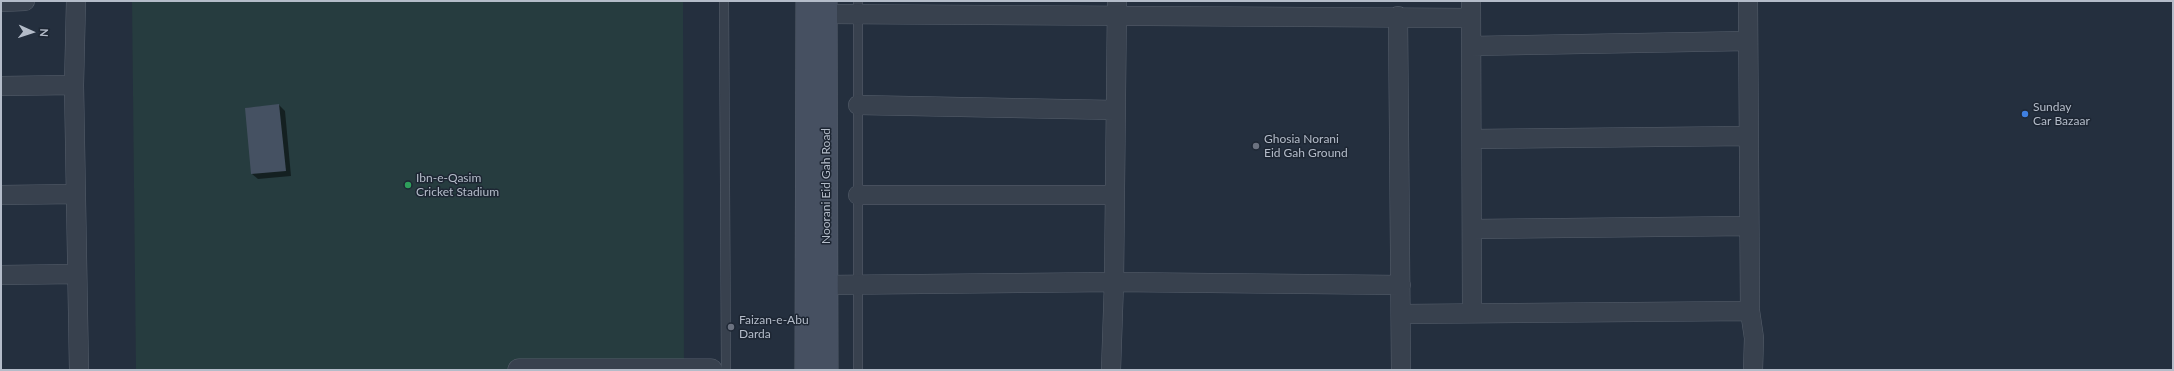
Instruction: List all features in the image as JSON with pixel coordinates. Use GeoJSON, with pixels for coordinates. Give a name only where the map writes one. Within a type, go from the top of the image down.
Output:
{"type":"FeatureCollection","features":[{"type":"Feature","properties":{"kind":"main road","name":"Noorani Eid Gah Road"},"geometry":{"type":"LineString","coordinates":[[806,370],[807,1]]}},
{"type":"Feature","properties":{"kind":"main road","name":"Noorani Eid Gah Road"},"geometry":{"type":"LineString","coordinates":[[826,8],[827,370]]}},
{"type":"Feature","properties":{"kind":"street"},"geometry":{"type":"LineString","coordinates":[[1,2],[25,1]]}},
{"type":"Feature","properties":{"kind":"street"},"geometry":{"type":"LineString","coordinates":[[76,1],[74,85],[78,370]]}},
{"type":"Feature","properties":{"kind":"street"},"geometry":{"type":"LineString","coordinates":[[1748,1],[1750,311],[1754,338],[1753,370]]}},
{"type":"Feature","properties":{"kind":"street"},"geometry":{"type":"LineString","coordinates":[[826,8],[1117,9],[1398,16],[1471,9],[1472,312]]}},
{"type":"Feature","properties":{"kind":"street"},"geometry":{"type":"LineString","coordinates":[[1111,370],[1114,282],[1117,9]]}},
{"type":"Feature","properties":{"kind":"street"},"geometry":{"type":"LineString","coordinates":[[1398,16],[1402,314],[1401,370]]}},
{"type":"Feature","properties":{"kind":"street"},"geometry":{"type":"LineString","coordinates":[[1471,46],[1748,41]]}},
{"type":"Feature","properties":{"kind":"street"},"geometry":{"type":"LineString","coordinates":[[1,86],[74,85]]}},
{"type":"Feature","properties":{"kind":"street"},"geometry":{"type":"LineString","coordinates":[[858,105],[1115,110]]}},
{"type":"Feature","properties":{"kind":"street"},"geometry":{"type":"LineString","coordinates":[[1472,139],[1748,136]]}},
{"type":"Feature","properties":{"kind":"street"},"geometry":{"type":"LineString","coordinates":[[1,195],[76,194]]}},
{"type":"Feature","properties":{"kind":"street"},"geometry":{"type":"LineString","coordinates":[[858,195],[1115,195]]}},
{"type":"Feature","properties":{"kind":"street"},"geometry":{"type":"LineString","coordinates":[[1472,229],[1749,226]]}},
{"type":"Feature","properties":{"kind":"street"},"geometry":{"type":"LineString","coordinates":[[1,275],[77,274]]}},
{"type":"Feature","properties":{"kind":"street"},"geometry":{"type":"LineString","coordinates":[[826,286],[1114,282],[1401,284]]}},
{"type":"Feature","properties":{"kind":"street"},"geometry":{"type":"LineString","coordinates":[[1402,314],[1472,312],[1750,311]]}},
{"type":"Feature","properties":{"kind":"street"},"geometry":{"type":"LineString","coordinates":[[519,370],[711,370]]}},
{"type":"Feature","properties":{"kind":"lane"},"geometry":{"type":"LineString","coordinates":[[724,1],[726,370]]}},
{"type":"Feature","properties":{"kind":"lane"},"geometry":{"type":"LineString","coordinates":[[858,8],[858,370]]}},
{"type":"Feature","properties":{"kind":"green space","name":"Ibn-e-Qasim Cricket Stadium"},"geometry":{"type":"Polygon","coordinates":[[[132,1],[683,1],[684,369],[136,370],[132,1]]]}},
{"type":"Feature","properties":{"kind":"building"},"geometry":{"type":"Polygon","coordinates":[[[279,104],[286,171],[251,174],[245,108],[279,104]]]}},
{"type":"Feature","properties":{"kind":"place","name":"Sunday Car Bazaar"},"geometry":{"type":"Point","coordinates":[2025,114]}},
{"type":"Feature","properties":{"kind":"place","name":"Ghosia Norani Eid Gah Ground"},"geometry":{"type":"Point","coordinates":[1256,146]}},
{"type":"Feature","properties":{"kind":"place","name":"Ibn-e-Qasim Cricket Stadium"},"geometry":{"type":"Point","coordinates":[408,185]}},
{"type":"Feature","properties":{"kind":"place","name":"Faizan-e-Abu Darda"},"geometry":{"type":"Point","coordinates":[731,327]}}]}
